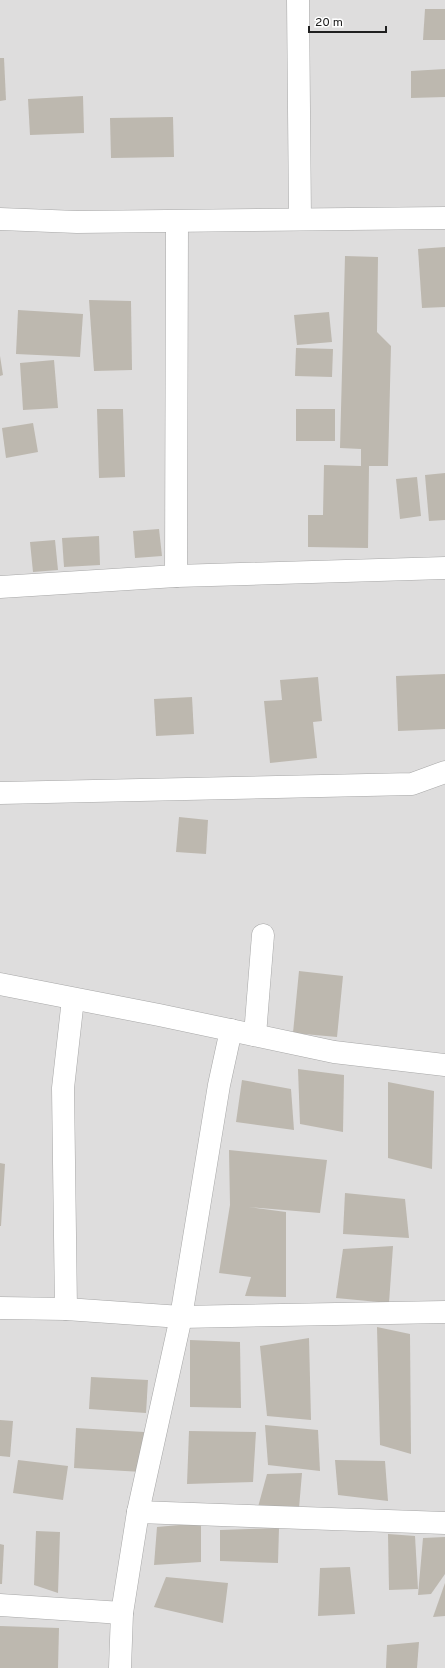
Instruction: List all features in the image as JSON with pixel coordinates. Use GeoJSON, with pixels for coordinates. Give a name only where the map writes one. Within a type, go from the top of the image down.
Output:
{"type":"FeatureCollection","features":[{"type":"Feature","properties":{"kind":"street"},"geometry":{"type":"LineString","coordinates":[[298,0],[300,219]]}},
{"type":"Feature","properties":{"kind":"street"},"geometry":{"type":"LineString","coordinates":[[0,219],[77,222],[177,222],[445,218]]}},
{"type":"Feature","properties":{"kind":"street"},"geometry":{"type":"LineString","coordinates":[[176,576],[177,222]]}},
{"type":"Feature","properties":{"kind":"street"},"geometry":{"type":"LineString","coordinates":[[0,588],[176,576],[445,568]]}},
{"type":"Feature","properties":{"kind":"street"},"geometry":{"type":"LineString","coordinates":[[0,793],[412,784],[445,772]]}},
{"type":"Feature","properties":{"kind":"street"},"geometry":{"type":"LineString","coordinates":[[255,1035],[263,935]]}},
{"type":"Feature","properties":{"kind":"street"},"geometry":{"type":"LineString","coordinates":[[0,984],[334,1052],[445,1065]]}},
{"type":"Feature","properties":{"kind":"street"},"geometry":{"type":"LineString","coordinates":[[66,1309],[63,1088],[74,999]]}},
{"type":"Feature","properties":{"kind":"street"},"geometry":{"type":"LineString","coordinates":[[120,1668],[122,1613],[138,1512],[181,1317],[219,1085],[231,1030]]}},
{"type":"Feature","properties":{"kind":"street"},"geometry":{"type":"LineString","coordinates":[[0,1308],[66,1309],[181,1317],[445,1312]]}},
{"type":"Feature","properties":{"kind":"street"},"geometry":{"type":"LineString","coordinates":[[138,1512],[445,1523]]}},
{"type":"Feature","properties":{"kind":"street"},"geometry":{"type":"LineString","coordinates":[[0,1605],[122,1613]]}},
{"type":"Feature","properties":{"kind":"shaded area"},"geometry":{"type":"Polygon","coordinates":[[[0,0],[445,0],[445,1668],[0,1668],[0,0]]]}},
{"type":"Feature","properties":{"kind":"building"},"geometry":{"type":"Polygon","coordinates":[[[425,9],[445,9],[445,40],[423,40],[425,9]]]}},
{"type":"Feature","properties":{"kind":"building"},"geometry":{"type":"Polygon","coordinates":[[[0,58],[4,58],[6,100],[0,101],[0,58]]]}},
{"type":"Feature","properties":{"kind":"building"},"geometry":{"type":"Polygon","coordinates":[[[445,69],[445,97],[411,98],[411,71],[445,69]]]}},
{"type":"Feature","properties":{"kind":"building"},"geometry":{"type":"Polygon","coordinates":[[[83,96],[84,133],[30,135],[28,99],[83,96]]]}},
{"type":"Feature","properties":{"kind":"building"},"geometry":{"type":"Polygon","coordinates":[[[173,117],[174,157],[111,158],[110,118],[173,117]]]}},
{"type":"Feature","properties":{"kind":"building"},"geometry":{"type":"Polygon","coordinates":[[[445,247],[445,307],[422,308],[418,249],[445,247]]]}},
{"type":"Feature","properties":{"kind":"building"},"geometry":{"type":"Polygon","coordinates":[[[345,256],[378,257],[377,332],[391,346],[388,466],[369,466],[368,548],[308,547],[308,515],[323,515],[324,465],[361,466],[361,449],[340,448],[345,256]]]}},
{"type":"Feature","properties":{"kind":"building"},"geometry":{"type":"Polygon","coordinates":[[[89,300],[131,301],[132,370],[94,371],[89,300]]]}},
{"type":"Feature","properties":{"kind":"building"},"geometry":{"type":"Polygon","coordinates":[[[18,310],[83,314],[80,357],[16,354],[18,310]]]}},
{"type":"Feature","properties":{"kind":"building"},"geometry":{"type":"Polygon","coordinates":[[[329,312],[332,342],[297,345],[294,315],[329,312]]]}},
{"type":"Feature","properties":{"kind":"building"},"geometry":{"type":"Polygon","coordinates":[[[296,348],[333,349],[332,377],[295,376],[296,348]]]}},
{"type":"Feature","properties":{"kind":"building"},"geometry":{"type":"Polygon","coordinates":[[[0,356],[3,375],[0,376],[0,356]]]}},
{"type":"Feature","properties":{"kind":"building"},"geometry":{"type":"Polygon","coordinates":[[[54,360],[58,408],[23,410],[20,363],[54,360]]]}},
{"type":"Feature","properties":{"kind":"building"},"geometry":{"type":"Polygon","coordinates":[[[97,409],[123,409],[125,477],[99,478],[97,409]]]}},
{"type":"Feature","properties":{"kind":"building"},"geometry":{"type":"Polygon","coordinates":[[[296,409],[335,409],[335,441],[296,441],[296,409]]]}},
{"type":"Feature","properties":{"kind":"building"},"geometry":{"type":"Polygon","coordinates":[[[33,423],[38,452],[6,458],[2,428],[33,423]]]}},
{"type":"Feature","properties":{"kind":"building"},"geometry":{"type":"Polygon","coordinates":[[[445,473],[445,520],[429,521],[425,475],[445,473]]]}},
{"type":"Feature","properties":{"kind":"building"},"geometry":{"type":"Polygon","coordinates":[[[417,477],[421,516],[400,519],[396,479],[417,477]]]}},
{"type":"Feature","properties":{"kind":"building"},"geometry":{"type":"Polygon","coordinates":[[[159,529],[162,556],[135,558],[133,531],[159,529]]]}},
{"type":"Feature","properties":{"kind":"building"},"geometry":{"type":"Polygon","coordinates":[[[99,536],[100,565],[64,567],[62,538],[99,536]]]}},
{"type":"Feature","properties":{"kind":"building"},"geometry":{"type":"Polygon","coordinates":[[[55,540],[58,570],[33,572],[30,542],[55,540]]]}},
{"type":"Feature","properties":{"kind":"building"},"geometry":{"type":"Polygon","coordinates":[[[445,674],[445,729],[398,731],[396,676],[445,674]]]}},
{"type":"Feature","properties":{"kind":"building"},"geometry":{"type":"Polygon","coordinates":[[[318,677],[322,721],[313,722],[317,758],[270,763],[264,701],[282,700],[280,680],[318,677]]]}},
{"type":"Feature","properties":{"kind":"building"},"geometry":{"type":"Polygon","coordinates":[[[192,697],[194,734],[156,736],[154,699],[192,697]]]}},
{"type":"Feature","properties":{"kind":"building"},"geometry":{"type":"Polygon","coordinates":[[[179,817],[208,820],[206,854],[176,852],[179,817]]]}},
{"type":"Feature","properties":{"kind":"building"},"geometry":{"type":"Polygon","coordinates":[[[299,971],[343,976],[337,1037],[293,1033],[299,971]]]}},
{"type":"Feature","properties":{"kind":"building"},"geometry":{"type":"Polygon","coordinates":[[[298,1069],[344,1075],[343,1132],[300,1124],[298,1069]]]}},
{"type":"Feature","properties":{"kind":"building"},"geometry":{"type":"Polygon","coordinates":[[[242,1080],[291,1089],[294,1130],[236,1122],[242,1080]]]}},
{"type":"Feature","properties":{"kind":"building"},"geometry":{"type":"Polygon","coordinates":[[[388,1082],[434,1091],[432,1169],[388,1158],[388,1082]]]}},
{"type":"Feature","properties":{"kind":"building"},"geometry":{"type":"Polygon","coordinates":[[[229,1150],[327,1160],[320,1213],[248,1207],[286,1212],[286,1297],[245,1296],[251,1277],[219,1273],[230,1205],[229,1150]]]}},
{"type":"Feature","properties":{"kind":"building"},"geometry":{"type":"Polygon","coordinates":[[[0,1163],[5,1164],[1,1226],[0,1226],[0,1163]]]}},
{"type":"Feature","properties":{"kind":"building"},"geometry":{"type":"Polygon","coordinates":[[[345,1193],[405,1199],[409,1238],[343,1234],[345,1193]]]}},
{"type":"Feature","properties":{"kind":"building"},"geometry":{"type":"Polygon","coordinates":[[[393,1246],[389,1303],[336,1298],[343,1249],[393,1246]]]}},
{"type":"Feature","properties":{"kind":"building"},"geometry":{"type":"Polygon","coordinates":[[[377,1327],[410,1334],[411,1454],[380,1445],[377,1327]]]}},
{"type":"Feature","properties":{"kind":"building"},"geometry":{"type":"Polygon","coordinates":[[[309,1338],[311,1420],[267,1416],[260,1346],[309,1338]]]}},
{"type":"Feature","properties":{"kind":"building"},"geometry":{"type":"Polygon","coordinates":[[[190,1340],[240,1342],[241,1408],[190,1407],[190,1340]]]}},
{"type":"Feature","properties":{"kind":"building"},"geometry":{"type":"Polygon","coordinates":[[[91,1377],[148,1380],[146,1413],[89,1409],[91,1377]]]}},
{"type":"Feature","properties":{"kind":"building"},"geometry":{"type":"Polygon","coordinates":[[[0,1420],[13,1421],[10,1457],[0,1456],[0,1420]]]}},
{"type":"Feature","properties":{"kind":"building"},"geometry":{"type":"Polygon","coordinates":[[[265,1425],[318,1430],[320,1471],[268,1465],[265,1425]]]}},
{"type":"Feature","properties":{"kind":"building"},"geometry":{"type":"Polygon","coordinates":[[[76,1428],[144,1432],[142,1472],[74,1468],[76,1428]]]}},
{"type":"Feature","properties":{"kind":"building"},"geometry":{"type":"Polygon","coordinates":[[[189,1431],[256,1432],[253,1482],[187,1484],[189,1431]]]}},
{"type":"Feature","properties":{"kind":"building"},"geometry":{"type":"Polygon","coordinates":[[[18,1460],[68,1466],[63,1500],[13,1493],[18,1460]]]}},
{"type":"Feature","properties":{"kind":"building"},"geometry":{"type":"Polygon","coordinates":[[[335,1460],[385,1461],[388,1501],[338,1495],[335,1460]]]}},
{"type":"Feature","properties":{"kind":"building"},"geometry":{"type":"Polygon","coordinates":[[[302,1473],[299,1508],[258,1507],[267,1474],[302,1473]]]}},
{"type":"Feature","properties":{"kind":"building"},"geometry":{"type":"Polygon","coordinates":[[[201,1523],[201,1562],[154,1565],[157,1527],[201,1523]]]}},
{"type":"Feature","properties":{"kind":"building"},"geometry":{"type":"Polygon","coordinates":[[[279,1528],[278,1563],[220,1561],[220,1530],[279,1528]]]}},
{"type":"Feature","properties":{"kind":"building"},"geometry":{"type":"Polygon","coordinates":[[[36,1531],[60,1532],[58,1593],[34,1585],[36,1531]]]}},
{"type":"Feature","properties":{"kind":"building"},"geometry":{"type":"Polygon","coordinates":[[[388,1534],[415,1536],[418,1589],[389,1590],[388,1534]]]}},
{"type":"Feature","properties":{"kind":"building"},"geometry":{"type":"Polygon","coordinates":[[[445,1537],[445,1574],[431,1594],[418,1595],[423,1538],[445,1537]]]}},
{"type":"Feature","properties":{"kind":"building"},"geometry":{"type":"Polygon","coordinates":[[[0,1544],[4,1545],[2,1584],[0,1584],[0,1544]]]}},
{"type":"Feature","properties":{"kind":"building"},"geometry":{"type":"Polygon","coordinates":[[[350,1567],[355,1614],[318,1616],[320,1568],[350,1567]]]}},
{"type":"Feature","properties":{"kind":"building"},"geometry":{"type":"Polygon","coordinates":[[[166,1577],[228,1583],[223,1623],[154,1607],[166,1577]]]}},
{"type":"Feature","properties":{"kind":"building"},"geometry":{"type":"Polygon","coordinates":[[[445,1583],[445,1616],[433,1617],[445,1583]]]}},
{"type":"Feature","properties":{"kind":"building"},"geometry":{"type":"Polygon","coordinates":[[[0,1626],[59,1628],[58,1668],[0,1668],[0,1626]]]}},
{"type":"Feature","properties":{"kind":"building"},"geometry":{"type":"Polygon","coordinates":[[[419,1642],[417,1668],[386,1668],[387,1645],[419,1642]]]}}]}
